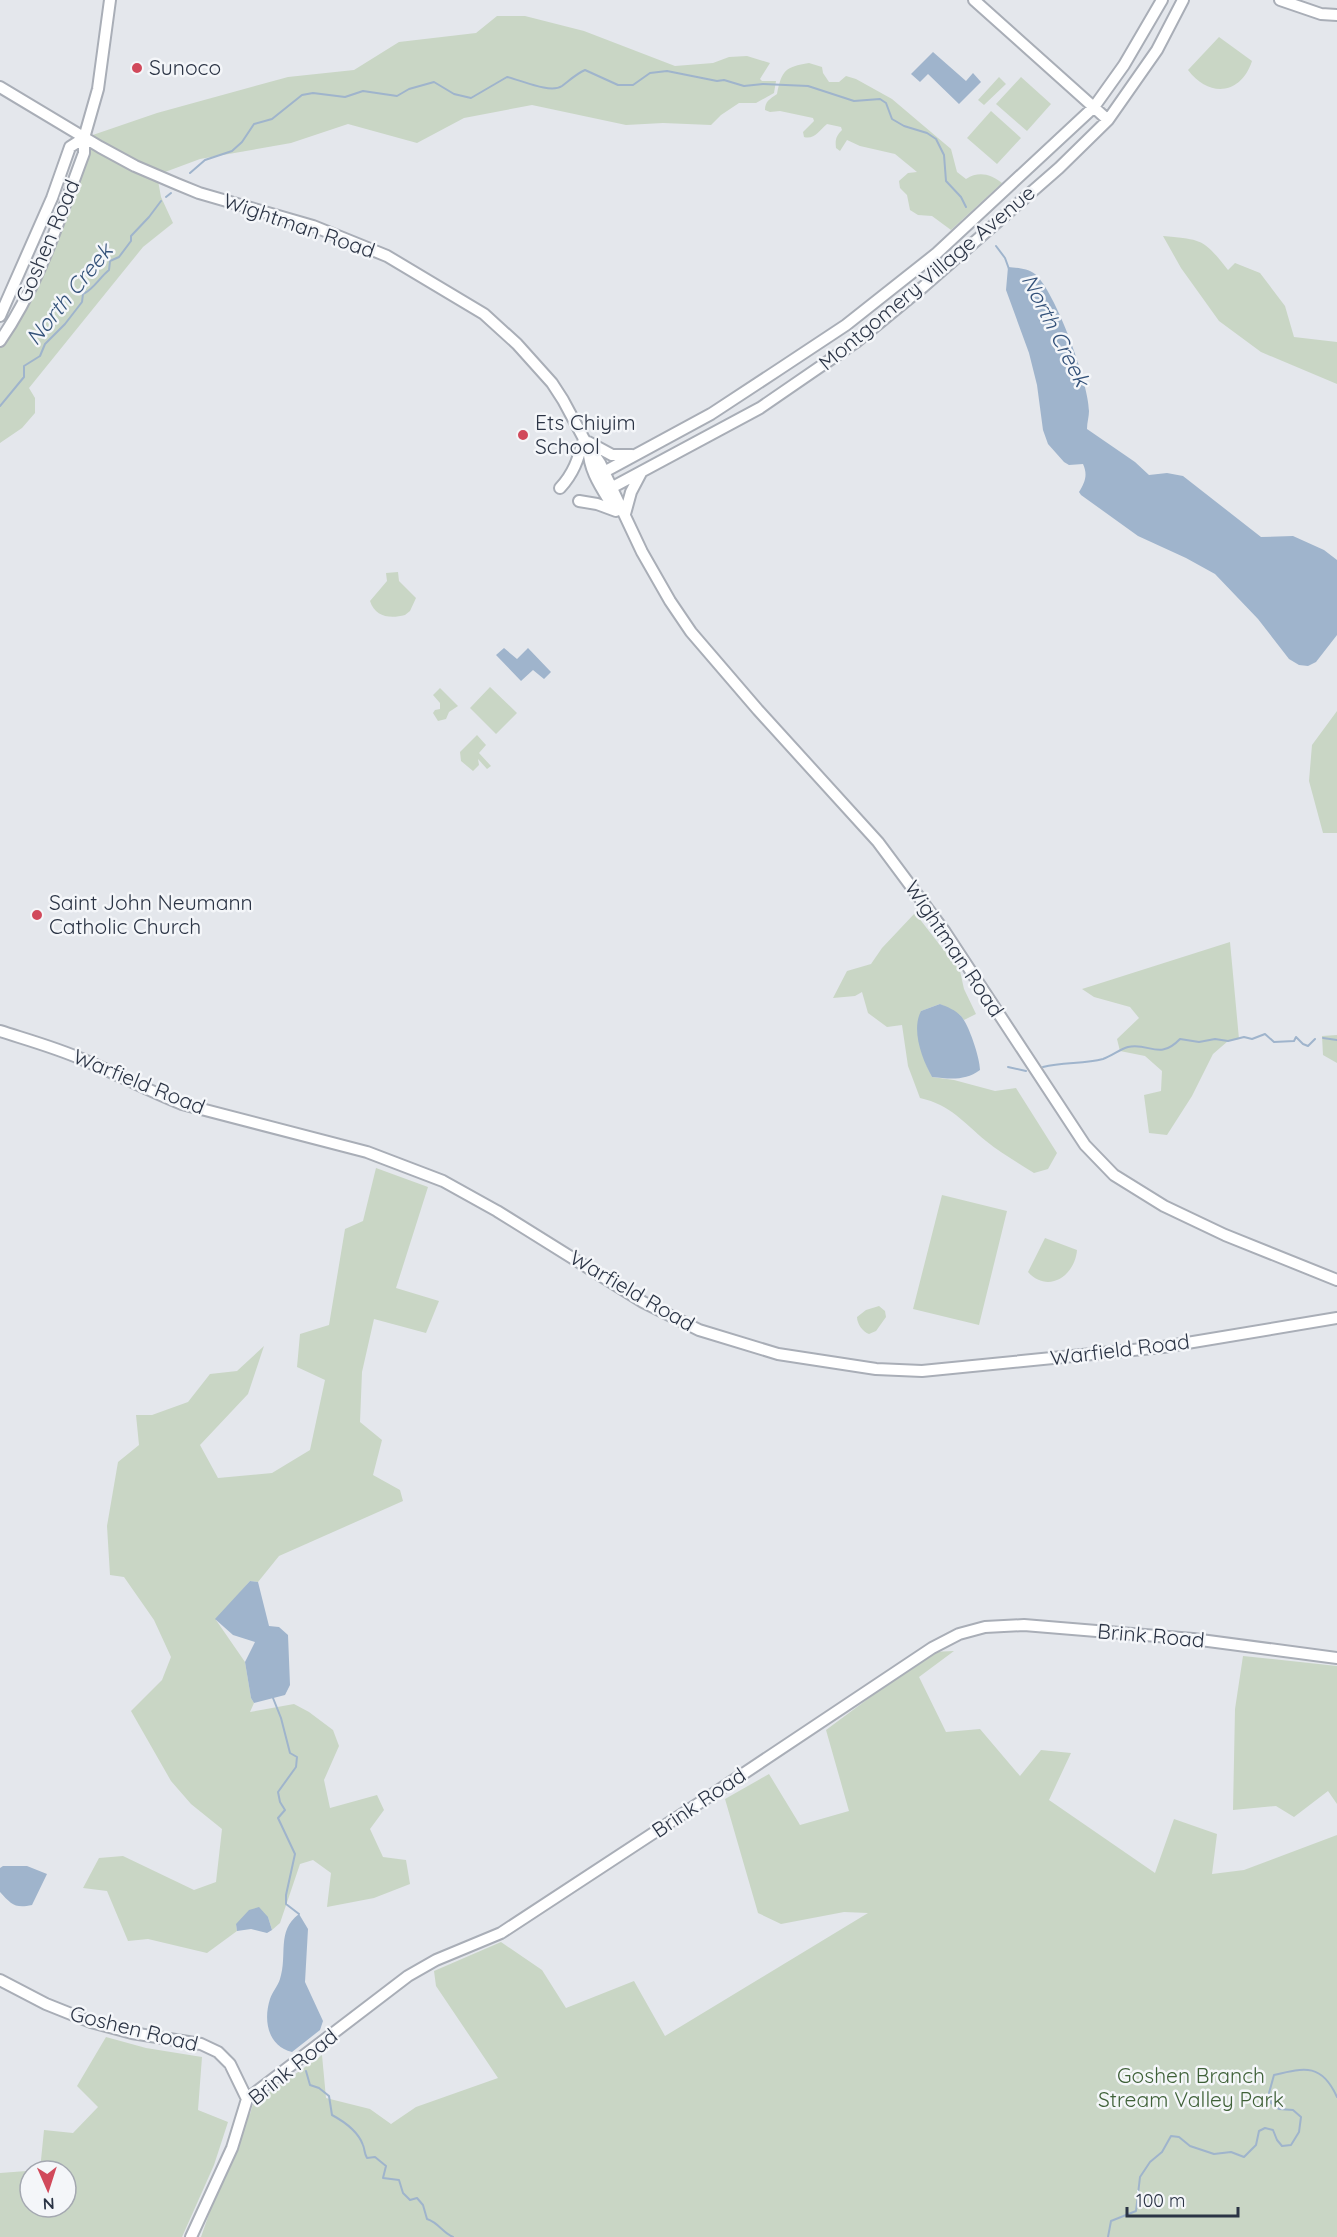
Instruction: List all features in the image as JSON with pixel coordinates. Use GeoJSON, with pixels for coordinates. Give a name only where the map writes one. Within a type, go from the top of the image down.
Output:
{"type":"FeatureCollection","features":[{"type":"Feature","properties":{"kind":"main road","name":"Goshen Road"},"geometry":{"type":"LineString","coordinates":[[0,341],[35,281],[84,153],[84,138],[98,89],[110,0]]}},
{"type":"Feature","properties":{"kind":"main road"},"geometry":{"type":"LineString","coordinates":[[974,0],[1108,120]]}},
{"type":"Feature","properties":{"kind":"main road","name":"Montgomery Village Avenue"},"geometry":{"type":"LineString","coordinates":[[604,472],[711,414],[846,325],[937,253],[1094,107],[1124,65],[1162,0]]}},
{"type":"Feature","properties":{"kind":"main road","name":"Montgomery Village Avenue"},"geometry":{"type":"LineString","coordinates":[[611,488],[760,408],[856,342],[1059,168],[1108,120],[1157,50],[1183,0]]}},
{"type":"Feature","properties":{"kind":"main road"},"geometry":{"type":"LineString","coordinates":[[1280,0],[1321,14],[1337,15]]}},
{"type":"Feature","properties":{"kind":"main road","name":"Wightman Road"},"geometry":{"type":"LineString","coordinates":[[0,87],[135,166],[177,184],[344,237],[387,256],[429,279],[484,314],[525,351],[552,383],[586,443],[596,456],[611,488],[625,528],[634,536],[670,601],[691,632],[758,710],[878,842],[945,932],[1034,1070],[1097,1158],[1114,1175],[1164,1206],[1226,1235],[1337,1280]]}},
{"type":"Feature","properties":{"kind":"main road","name":"Goshen Road"},"geometry":{"type":"LineString","coordinates":[[0,316],[52,198],[70,147],[84,138]]}},
{"type":"Feature","properties":{"kind":"main road","name":"Wightman Road"},"geometry":{"type":"LineString","coordinates":[[586,443],[592,468],[620,513]]}},
{"type":"Feature","properties":{"kind":"main road"},"geometry":{"type":"LineString","coordinates":[[560,488],[571,476],[586,443],[612,455],[635,455]]}},
{"type":"Feature","properties":{"kind":"main road"},"geometry":{"type":"LineString","coordinates":[[579,501],[594,503],[620,513],[642,472]]}},
{"type":"Feature","properties":{"kind":"main road","name":"Warfield Road"},"geometry":{"type":"LineString","coordinates":[[0,1031],[83,1059],[182,1104],[367,1152],[443,1181],[497,1211],[643,1302],[699,1330],[778,1354],[876,1369],[922,1371],[1163,1347],[1337,1318]]}},
{"type":"Feature","properties":{"kind":"main road","name":"Brink Road"},"geometry":{"type":"LineString","coordinates":[[191,2237],[232,2148],[247,2099],[408,1976],[436,1960],[508,1928],[932,1648],[958,1634],[985,1627],[1024,1625],[1193,1639],[1337,1658]]}},
{"type":"Feature","properties":{"kind":"main road","name":"Goshen Road"},"geometry":{"type":"LineString","coordinates":[[0,1980],[46,2004],[92,2022],[132,2032],[201,2044],[218,2052],[230,2064],[247,2099]]}},
{"type":"Feature","properties":{"kind":"green space"},"geometry":{"type":"Polygon","coordinates":[[[497,16],[525,16],[584,31],[675,66],[713,63],[729,57],[747,56],[770,63],[760,79],[776,81],[774,93],[756,103],[739,103],[711,125],[663,123],[626,125],[532,105],[464,118],[417,143],[348,124],[291,143],[200,159],[157,175],[161,197],[173,223],[143,247],[29,388],[35,398],[35,413],[22,428],[0,443],[0,341],[35,281],[84,138],[157,113],[288,77],[354,70],[399,42],[476,33],[497,16]]]}},
{"type":"Feature","properties":{"kind":"green space"},"geometry":{"type":"Polygon","coordinates":[[[1219,37],[1252,61],[1240,81],[1224,89],[1205,85],[1188,70],[1219,37]]]}},
{"type":"Feature","properties":{"kind":"green space"},"geometry":{"type":"Polygon","coordinates":[[[809,63],[822,67],[829,82],[839,82],[846,76],[892,99],[951,149],[957,172],[966,179],[975,175],[984,175],[993,177],[1002,183],[951,230],[932,216],[918,215],[910,210],[907,195],[900,188],[899,181],[908,173],[917,172],[895,154],[860,146],[847,140],[840,151],[836,148],[836,143],[837,136],[842,130],[841,127],[827,124],[814,136],[808,138],[804,137],[803,132],[814,121],[813,118],[765,110],[767,102],[777,94],[786,71],[809,63]]]}},
{"type":"Feature","properties":{"kind":"green space"},"geometry":{"type":"Polygon","coordinates":[[[999,77],[1006,84],[984,105],[978,100],[999,77]]]}},
{"type":"Feature","properties":{"kind":"green space"},"geometry":{"type":"Polygon","coordinates":[[[1021,77],[1051,104],[1027,131],[996,104],[1021,77]]]}},
{"type":"Feature","properties":{"kind":"green space"},"geometry":{"type":"Polygon","coordinates":[[[991,111],[1021,138],[997,164],[967,138],[991,111]]]}},
{"type":"Feature","properties":{"kind":"green space"},"geometry":{"type":"Polygon","coordinates":[[[1163,236],[1186,238],[1207,246],[1228,270],[1235,263],[1260,273],[1285,306],[1294,337],[1337,342],[1337,384],[1261,352],[1219,321],[1181,268],[1163,236]]]}},
{"type":"Feature","properties":{"kind":"green space"},"geometry":{"type":"Polygon","coordinates":[[[398,572],[399,581],[416,598],[410,611],[405,615],[384,616],[375,610],[370,601],[387,581],[386,573],[398,572]]]}},
{"type":"Feature","properties":{"kind":"green space"},"geometry":{"type":"Polygon","coordinates":[[[490,687],[517,713],[496,734],[470,708],[490,687]]]}},
{"type":"Feature","properties":{"kind":"green space"},"geometry":{"type":"Polygon","coordinates":[[[440,688],[458,706],[449,712],[446,719],[438,721],[433,713],[440,709],[440,703],[433,695],[440,688]]]}},
{"type":"Feature","properties":{"kind":"green space"},"geometry":{"type":"Polygon","coordinates":[[[1337,711],[1337,833],[1323,833],[1309,781],[1312,745],[1337,711]]]}},
{"type":"Feature","properties":{"kind":"green space"},"geometry":{"type":"Polygon","coordinates":[[[477,735],[486,745],[479,753],[491,766],[487,769],[478,759],[479,765],[473,771],[461,761],[460,752],[477,735]]]}},
{"type":"Feature","properties":{"kind":"green space"},"geometry":{"type":"Polygon","coordinates":[[[915,913],[960,971],[964,989],[976,1014],[964,1020],[960,1015],[940,1004],[921,1011],[921,1045],[932,1077],[954,1080],[995,1091],[1016,1088],[1057,1153],[1048,1169],[1034,1173],[992,1145],[948,1110],[920,1098],[908,1066],[902,1025],[887,1027],[868,1013],[862,992],[855,996],[833,998],[847,971],[871,964],[882,948],[915,913]]]}},
{"type":"Feature","properties":{"kind":"green space"},"geometry":{"type":"Polygon","coordinates":[[[1230,942],[1239,1039],[1228,1041],[1213,1054],[1192,1096],[1167,1135],[1149,1133],[1144,1095],[1161,1091],[1162,1071],[1145,1056],[1120,1051],[1117,1039],[1139,1018],[1130,1007],[1094,997],[1082,989],[1230,942]]]}},
{"type":"Feature","properties":{"kind":"green space"},"geometry":{"type":"Polygon","coordinates":[[[1337,1035],[1337,1063],[1323,1055],[1322,1036],[1337,1035]]]}},
{"type":"Feature","properties":{"kind":"green space"},"geometry":{"type":"Polygon","coordinates":[[[376,1168],[428,1187],[396,1288],[439,1301],[426,1333],[374,1319],[362,1372],[360,1422],[382,1440],[373,1475],[400,1490],[403,1501],[279,1556],[258,1582],[250,1581],[216,1620],[245,1662],[251,1698],[254,1703],[250,1712],[294,1704],[333,1730],[339,1746],[324,1780],[330,1808],[377,1795],[384,1810],[370,1829],[383,1857],[406,1860],[410,1884],[374,1898],[327,1907],[331,1873],[313,1860],[300,1864],[280,1923],[272,1930],[268,1917],[236,1924],[237,1931],[207,1953],[148,1939],[128,1941],[107,1891],[83,1888],[99,1858],[123,1856],[194,1890],[216,1882],[222,1829],[191,1804],[171,1781],[131,1711],[162,1680],[171,1657],[154,1620],[124,1577],[110,1575],[107,1526],[118,1462],[139,1445],[136,1415],[152,1415],[188,1402],[210,1374],[237,1371],[264,1346],[248,1394],[200,1445],[218,1478],[272,1473],[310,1450],[325,1380],[297,1367],[300,1334],[329,1325],[345,1229],[363,1221],[376,1168]]]}},
{"type":"Feature","properties":{"kind":"green space"},"geometry":{"type":"Polygon","coordinates":[[[942,1195],[1007,1211],[979,1325],[913,1309],[942,1195]]]}},
{"type":"Feature","properties":{"kind":"green space"},"geometry":{"type":"Polygon","coordinates":[[[1045,1238],[1077,1250],[1071,1268],[1066,1274],[1052,1282],[1044,1282],[1028,1272],[1045,1238]]]}},
{"type":"Feature","properties":{"kind":"green space"},"geometry":{"type":"Polygon","coordinates":[[[879,1306],[885,1311],[886,1317],[876,1331],[869,1334],[861,1327],[857,1317],[866,1310],[879,1306]]]}},
{"type":"Feature","properties":{"kind":"green space","name":"Goshen Branch Stream Valley Park"},"geometry":{"type":"Polygon","coordinates":[[[954,1651],[919,1677],[946,1732],[980,1729],[1020,1776],[1041,1750],[1071,1753],[1049,1800],[1155,1873],[1174,1819],[1217,1834],[1212,1874],[1244,1870],[1337,1835],[1337,2237],[201,2237],[244,2113],[250,2114],[253,2104],[322,2055],[326,2098],[370,2109],[391,2124],[416,2107],[498,2078],[436,1986],[434,1971],[501,1942],[542,1970],[566,2008],[634,1981],[665,2036],[868,1913],[844,1912],[781,1924],[758,1913],[725,1799],[769,1774],[800,1825],[849,1811],[826,1730],[931,1652],[954,1651]]]}},
{"type":"Feature","properties":{"kind":"green space"},"geometry":{"type":"Polygon","coordinates":[[[1243,1656],[1337,1666],[1337,1804],[1328,1791],[1294,1817],[1276,1806],[1233,1810],[1235,1709],[1243,1656]]]}},
{"type":"Feature","properties":{"kind":"green space"},"geometry":{"type":"Polygon","coordinates":[[[106,2037],[146,2048],[202,2057],[198,2110],[228,2122],[214,2165],[182,2237],[0,2237],[0,2173],[18,2172],[18,2219],[78,2219],[78,2159],[41,2159],[44,2130],[73,2133],[98,2107],[77,2086],[106,2037]]]}},
{"type":"Feature","properties":{"kind":"water"},"geometry":{"type":"Polygon","coordinates":[[[933,52],[966,81],[973,73],[981,82],[959,104],[928,74],[920,82],[911,74],[933,52]]]}},
{"type":"Feature","properties":{"kind":"water"},"geometry":{"type":"Polygon","coordinates":[[[1008,267],[1025,269],[1035,274],[1061,317],[1070,338],[1088,398],[1087,429],[1135,462],[1149,475],[1167,473],[1183,476],[1261,537],[1293,536],[1324,550],[1337,560],[1337,635],[1316,662],[1308,666],[1299,665],[1289,659],[1258,619],[1215,574],[1138,536],[1081,495],[1079,492],[1086,475],[1083,464],[1069,465],[1064,462],[1048,444],[1043,430],[1037,385],[1029,353],[1006,290],[1008,267]]]}},
{"type":"Feature","properties":{"kind":"water"},"geometry":{"type":"Polygon","coordinates":[[[504,648],[517,659],[528,648],[551,672],[544,679],[533,670],[521,681],[496,655],[504,648]]]}},
{"type":"Feature","properties":{"kind":"water"},"geometry":{"type":"Polygon","coordinates":[[[940,1004],[959,1014],[964,1020],[980,1065],[980,1070],[974,1074],[963,1078],[932,1077],[928,1070],[917,1035],[918,1019],[921,1011],[940,1004]]]}},
{"type":"Feature","properties":{"kind":"water"},"geometry":{"type":"Polygon","coordinates":[[[250,1581],[258,1582],[269,1626],[279,1627],[288,1635],[290,1685],[285,1695],[254,1703],[251,1698],[245,1662],[255,1642],[233,1635],[215,1619],[250,1581]]]}},
{"type":"Feature","properties":{"kind":"water"},"geometry":{"type":"Polygon","coordinates":[[[27,1866],[47,1874],[32,1905],[14,1904],[0,1892],[0,1868],[27,1866]]]}},
{"type":"Feature","properties":{"kind":"water"},"geometry":{"type":"Polygon","coordinates":[[[259,1907],[268,1917],[272,1930],[267,1933],[251,1929],[237,1931],[236,1924],[249,1910],[259,1907]]]}},
{"type":"Feature","properties":{"kind":"water"},"geometry":{"type":"Polygon","coordinates":[[[299,1914],[308,1929],[305,1982],[323,2021],[320,2030],[292,2052],[277,2044],[269,2032],[267,2016],[270,1999],[279,1982],[282,1970],[287,1928],[299,1914]]]}},
{"type":"Feature","properties":{"kind":"waterway","name":"North Creek"},"geometry":{"type":"LineString","coordinates":[[190,173],[205,160],[232,151],[242,142],[254,124],[272,119],[302,95],[313,93],[345,97],[363,91],[397,96],[409,89],[434,82],[454,94],[471,98],[507,77],[535,86],[557,88],[585,70],[618,85],[633,85],[650,73],[667,71],[717,81],[724,80],[744,86],[763,84],[808,86],[854,101],[880,99],[886,103],[892,119],[936,139],[944,155],[946,181],[961,197],[966,207]]}},
{"type":"Feature","properties":{"kind":"waterway","name":"North Creek"},"geometry":{"type":"LineString","coordinates":[[166,197],[171,193]]}},
{"type":"Feature","properties":{"kind":"waterway","name":"North Creek"},"geometry":{"type":"LineString","coordinates":[[0,406],[24,377],[24,366],[40,356],[45,344],[82,302],[83,294],[90,290],[109,270],[110,261],[119,257],[131,241],[131,236],[161,201]]}},
{"type":"Feature","properties":{"kind":"waterway","name":"North Creek"},"geometry":{"type":"LineString","coordinates":[[996,246],[1005,258],[1009,269]]}},
{"type":"Feature","properties":{"kind":"waterway"},"geometry":{"type":"LineString","coordinates":[[1043,1067],[1103,1059],[1128,1047],[1166,1049],[1180,1039],[1199,1042],[1215,1039],[1228,1041],[1244,1037],[1252,1039],[1265,1034],[1274,1042],[1294,1041],[1296,1037],[1308,1046],[1315,1039]]}},
{"type":"Feature","properties":{"kind":"waterway"},"geometry":{"type":"LineString","coordinates":[[1323,1038],[1337,1040]]}},
{"type":"Feature","properties":{"kind":"waterway"},"geometry":{"type":"LineString","coordinates":[[1008,1067],[1026,1071]]}},
{"type":"Feature","properties":{"kind":"waterway"},"geometry":{"type":"LineString","coordinates":[[273,1698],[290,1753],[297,1757],[296,1767],[278,1792],[285,1810],[278,1818],[295,1854],[286,1904],[299,1914]]}},
{"type":"Feature","properties":{"kind":"waterway"},"geometry":{"type":"LineString","coordinates":[[1108,2237],[1111,2221],[1136,2211],[1140,2177],[1150,2162],[1162,2152],[1171,2136],[1179,2137],[1190,2146],[1214,2154],[1231,2152],[1244,2157],[1256,2145],[1259,2131],[1265,2128],[1273,2130],[1282,2146],[1291,2145],[1299,2132],[1301,2117],[1293,2110],[1279,2109],[1271,2103],[1269,2093],[1274,2075],[1295,2070],[1319,2073],[1337,2097]]}},
{"type":"Feature","properties":{"kind":"waterway"},"geometry":{"type":"LineString","coordinates":[[306,2071],[310,2085],[319,2088],[329,2096],[332,2115],[358,2135],[367,2158],[375,2157],[386,2166],[383,2178],[399,2180],[403,2193],[410,2200],[417,2198],[423,2205],[427,2219],[453,2237]]}},
{"type":"Feature","properties":{"kind":"place","name":"Sunoco"},"geometry":{"type":"Point","coordinates":[137,68]}},
{"type":"Feature","properties":{"kind":"place","name":"Ets Chiyim School"},"geometry":{"type":"Point","coordinates":[523,435]}},
{"type":"Feature","properties":{"kind":"place","name":"Saint John Neumann Catholic Church"},"geometry":{"type":"Point","coordinates":[37,915]}}]}
